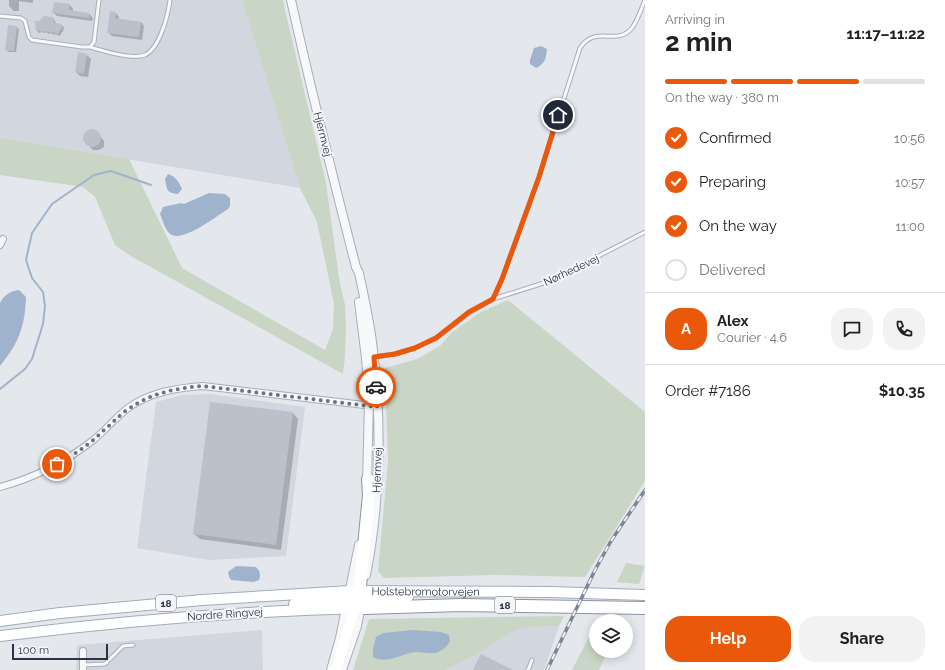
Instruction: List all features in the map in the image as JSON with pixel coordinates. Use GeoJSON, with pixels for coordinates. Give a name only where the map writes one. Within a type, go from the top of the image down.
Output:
{"type":"FeatureCollection","features":[{"type":"Feature","properties":{"kind":"highway"},"geometry":{"type":"LineString","coordinates":[[357,600],[370,494],[368,479]]}},
{"type":"Feature","properties":{"kind":"highway","name":"Holstebromotorvejen"},"geometry":{"type":"LineString","coordinates":[[357,600],[379,607],[468,605],[645,608]]}},
{"type":"Feature","properties":{"kind":"main road","name":"Holstebromotorvejen"},"geometry":{"type":"LineString","coordinates":[[357,600],[459,595],[486,591],[645,594]]}},
{"type":"Feature","properties":{"kind":"main road","name":"Nordre Ringvej"},"geometry":{"type":"LineString","coordinates":[[0,621],[68,612],[202,600],[332,592],[357,600]]}},
{"type":"Feature","properties":{"kind":"main road","name":"Nordre Ringvej"},"geometry":{"type":"LineString","coordinates":[[0,636],[60,628],[235,613],[357,600]]}},
{"type":"Feature","properties":{"kind":"main road"},"geometry":{"type":"LineString","coordinates":[[336,670],[357,600]]}},
{"type":"Feature","properties":{"kind":"street","name":"Hjermvej"},"geometry":{"type":"LineString","coordinates":[[292,0],[306,68],[362,286],[370,357],[378,464],[374,519],[357,600],[357,626],[342,670]]}},
{"type":"Feature","properties":{"kind":"street"},"geometry":{"type":"LineString","coordinates":[[0,486],[43,472],[70,457],[93,440],[128,409],[151,396],[184,387],[203,386],[373,406]]}},
{"type":"Feature","properties":{"kind":"street","name":"Hjermvej"},"geometry":{"type":"LineString","coordinates":[[368,479],[373,406]]}},
{"type":"Feature","properties":{"kind":"street","name":"Hjermvej"},"geometry":{"type":"LineString","coordinates":[[331,670],[340,638],[357,600]]}},
{"type":"Feature","properties":{"kind":"street"},"geometry":{"type":"LineString","coordinates":[[83,651],[83,667]]}},
{"type":"Feature","properties":{"kind":"lane"},"geometry":{"type":"LineString","coordinates":[[90,47],[94,42],[99,0]]}},
{"type":"Feature","properties":{"kind":"lane"},"geometry":{"type":"LineString","coordinates":[[0,16],[21,18],[25,21],[29,37],[32,40],[90,47],[114,54],[136,56],[145,54],[152,49],[162,33],[170,0]]}},
{"type":"Feature","properties":{"kind":"lane"},"geometry":{"type":"LineString","coordinates":[[493,299],[502,279],[539,177],[575,59],[583,42],[594,36],[617,37],[627,33],[635,24],[645,0]]}},
{"type":"Feature","properties":{"kind":"lane","name":"Nørhedevej"},"geometry":{"type":"LineString","coordinates":[[370,357],[395,354],[415,348],[436,338],[469,312],[493,299],[550,281],[645,232]]}},
{"type":"Feature","properties":{"kind":"lane"},"geometry":{"type":"LineString","coordinates":[[83,667],[105,664],[123,646],[133,645]]}},
{"type":"Feature","properties":{"kind":"lane"},"geometry":{"type":"LineString","coordinates":[[528,670],[532,660]]}},
{"type":"Feature","properties":{"kind":"shaded area"},"geometry":{"type":"Polygon","coordinates":[[[0,0],[242,0],[300,188],[0,138],[0,0]]]}},
{"type":"Feature","properties":{"kind":"shaded area"},"geometry":{"type":"Polygon","coordinates":[[[209,394],[305,407],[286,556],[209,560],[137,548],[156,402],[183,395],[209,394]]]}},
{"type":"Feature","properties":{"kind":"shaded area"},"geometry":{"type":"Polygon","coordinates":[[[559,626],[544,670],[445,670],[472,657],[520,628],[559,626]]]}},
{"type":"Feature","properties":{"kind":"shaded area"},"geometry":{"type":"Polygon","coordinates":[[[262,630],[263,670],[76,670],[77,645],[262,630]]]}},
{"type":"Feature","properties":{"kind":"green space"},"geometry":{"type":"Polygon","coordinates":[[[242,0],[283,0],[326,183],[339,278],[345,305],[346,328],[343,374],[129,255],[115,245],[95,197],[83,187],[0,175],[0,138],[129,159],[182,268],[325,350],[333,329],[334,304],[317,222],[300,188],[242,0]]]}},
{"type":"Feature","properties":{"kind":"green space"},"geometry":{"type":"Polygon","coordinates":[[[508,300],[645,412],[645,481],[585,577],[494,575],[384,578],[378,571],[388,462],[385,368],[417,359],[440,346],[451,333],[481,312],[508,300]]]}},
{"type":"Feature","properties":{"kind":"green space"},"geometry":{"type":"Polygon","coordinates":[[[626,563],[645,566],[639,584],[617,582],[626,563]]]}},
{"type":"Feature","properties":{"kind":"green space"},"geometry":{"type":"Polygon","coordinates":[[[564,616],[559,626],[520,628],[472,657],[445,670],[353,670],[369,619],[564,616]]]}},
{"type":"Feature","properties":{"kind":"green space"},"geometry":{"type":"Polygon","coordinates":[[[589,637],[589,658],[605,658],[599,670],[572,670],[589,637]]]}},
{"type":"Feature","properties":{"kind":"water"},"geometry":{"type":"Polygon","coordinates":[[[541,46],[547,49],[546,55],[543,63],[536,68],[530,64],[530,60],[534,48],[541,46]]]}},
{"type":"Feature","properties":{"kind":"water"},"geometry":{"type":"Polygon","coordinates":[[[168,174],[179,182],[182,189],[178,194],[171,193],[168,190],[165,179],[168,174]]]}},
{"type":"Feature","properties":{"kind":"water"},"geometry":{"type":"Polygon","coordinates":[[[209,193],[225,194],[230,198],[230,206],[228,209],[209,222],[185,234],[178,236],[172,235],[166,229],[160,214],[163,207],[181,203],[184,204],[209,193]]]}},
{"type":"Feature","properties":{"kind":"water"},"geometry":{"type":"Polygon","coordinates":[[[19,290],[26,297],[24,317],[20,334],[7,358],[0,366],[0,303],[8,294],[19,290]]]}},
{"type":"Feature","properties":{"kind":"water"},"geometry":{"type":"Polygon","coordinates":[[[236,566],[256,567],[260,573],[259,580],[253,582],[231,580],[228,572],[236,566]]]}},
{"type":"Feature","properties":{"kind":"water"},"geometry":{"type":"Polygon","coordinates":[[[413,630],[441,632],[449,635],[450,642],[444,649],[435,653],[416,652],[384,660],[373,657],[376,637],[383,633],[413,630]]]}},
{"type":"Feature","properties":{"kind":"building"},"geometry":{"type":"Polygon","coordinates":[[[54,2],[70,4],[69,10],[89,13],[89,18],[52,13],[54,2]]]}},
{"type":"Feature","properties":{"kind":"building"},"geometry":{"type":"Polygon","coordinates":[[[110,11],[116,12],[115,18],[141,22],[139,37],[107,33],[110,11]]]}},
{"type":"Feature","properties":{"kind":"building"},"geometry":{"type":"Polygon","coordinates":[[[44,16],[53,17],[54,23],[62,24],[61,30],[58,34],[48,31],[46,33],[39,30],[36,31],[35,21],[39,21],[44,16]]]}},
{"type":"Feature","properties":{"kind":"building"},"geometry":{"type":"Polygon","coordinates":[[[8,25],[17,26],[14,51],[5,50],[8,25]]]}},
{"type":"Feature","properties":{"kind":"building"},"geometry":{"type":"Polygon","coordinates":[[[78,52],[87,54],[84,74],[75,72],[78,52]]]}},
{"type":"Feature","properties":{"kind":"building"},"geometry":{"type":"Polygon","coordinates":[[[92,129],[98,132],[101,138],[98,144],[92,147],[86,144],[83,138],[86,132],[92,129]]]}},
{"type":"Feature","properties":{"kind":"building"},"geometry":{"type":"Polygon","coordinates":[[[210,402],[293,412],[276,545],[193,534],[210,402]]]}},
{"type":"Feature","properties":{"kind":"building"},"geometry":{"type":"Polygon","coordinates":[[[481,654],[513,670],[473,670],[481,654]]]}},
{"type":"Feature","properties":{"kind":"waterway"},"geometry":{"type":"LineString","coordinates":[[0,389],[25,369],[32,359],[43,324],[45,306],[43,292],[32,278],[26,260],[32,233],[52,204],[94,175],[111,171],[151,185]]}},
{"type":"Feature","properties":{"kind":"railway"},"geometry":{"type":"LineString","coordinates":[[547,670],[595,570],[611,541],[645,490]]}},
{"type":"Feature","properties":{"kind":"way so far"},"geometry":{"type":"LineString","coordinates":[[57,464],[70,457],[93,440],[128,409],[151,396],[166,391],[184,387],[203,386],[377,407],[376,387]]}},
{"type":"Feature","properties":{"kind":"route"},"geometry":{"type":"LineString","coordinates":[[376,387],[374,357],[395,354],[415,348],[436,338],[469,312],[493,299],[502,279],[539,177],[558,115]]}}]}
